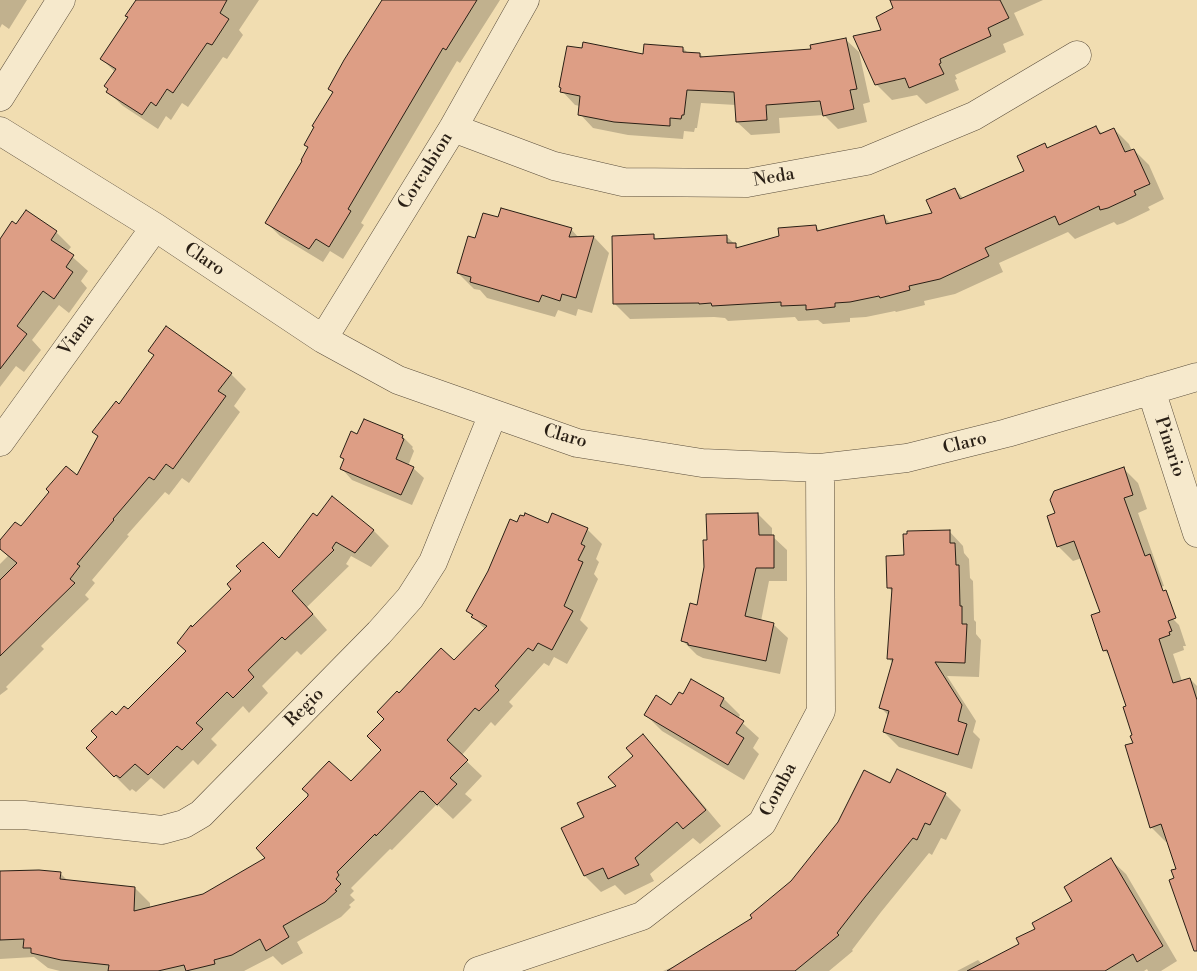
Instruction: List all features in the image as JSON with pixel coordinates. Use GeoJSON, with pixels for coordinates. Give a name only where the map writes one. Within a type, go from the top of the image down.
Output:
{"type":"FeatureCollection","features":[{"type":"Feature","properties":{"kind":"street"},"geometry":{"type":"LineString","coordinates":[[0,98],[61,0]]}},
{"type":"Feature","properties":{"kind":"street","name":"Corcubion"},"geometry":{"type":"LineString","coordinates":[[323,339],[453,128],[526,0]]}},
{"type":"Feature","properties":{"kind":"street","name":"Neda"},"geometry":{"type":"LineString","coordinates":[[453,128],[554,166],[623,182],[747,183],[866,161],[974,116],[1077,55]]}},
{"type":"Feature","properties":{"kind":"street","name":"Claro"},"geometry":{"type":"LineString","coordinates":[[0,131],[155,227],[323,339],[398,380],[587,445],[702,463],[820,468],[907,458],[1007,433],[1197,377]]}},
{"type":"Feature","properties":{"kind":"street","name":"Viana"},"geometry":{"type":"LineString","coordinates":[[0,442],[155,227]]}},
{"type":"Feature","properties":{"kind":"street","name":"Pinario"},"geometry":{"type":"LineString","coordinates":[[1151,390],[1197,533]]}},
{"type":"Feature","properties":{"kind":"street","name":"Regio"},"geometry":{"type":"LineString","coordinates":[[0,815],[24,815],[162,830],[184,824],[201,814],[379,633],[410,598],[433,562],[493,414]]}},
{"type":"Feature","properties":{"kind":"street","name":"Comba"},"geometry":{"type":"LineString","coordinates":[[478,971],[642,916],[762,823],[822,711],[820,468]]}},
{"type":"Feature","properties":{"kind":"building"},"geometry":{"type":"Polygon","coordinates":[[[136,0],[227,0],[220,13],[229,19],[212,45],[207,43],[173,93],[167,89],[156,106],[151,102],[142,115],[106,92],[108,89],[104,86],[116,69],[100,59],[128,17],[125,16],[136,0]]]}},
{"type":"Feature","properties":{"kind":"building"},"geometry":{"type":"Polygon","coordinates":[[[382,0],[477,0],[446,50],[443,48],[348,209],[351,211],[329,247],[316,239],[309,249],[265,223],[302,161],[308,147],[304,145],[314,127],[312,126],[333,92],[328,89],[382,0]]]}},
{"type":"Feature","properties":{"kind":"building"},"geometry":{"type":"Polygon","coordinates":[[[890,0],[1000,0],[1009,18],[988,28],[991,36],[940,59],[941,63],[939,64],[944,74],[909,88],[905,78],[875,85],[853,36],[881,30],[876,17],[893,8],[890,0]]]}},
{"type":"Feature","properties":{"kind":"building"},"geometry":{"type":"Polygon","coordinates":[[[846,38],[857,89],[850,90],[854,109],[823,116],[820,101],[766,105],[767,120],[736,122],[734,92],[687,90],[684,115],[682,115],[681,119],[670,118],[670,126],[614,122],[578,115],[580,96],[560,92],[561,88],[559,87],[567,46],[582,48],[583,42],[643,54],[644,44],[683,47],[683,52],[700,53],[700,57],[811,49],[810,45],[846,38]]]}},
{"type":"Feature","properties":{"kind":"building"},"geometry":{"type":"Polygon","coordinates":[[[1096,126],[1100,134],[1114,128],[1125,152],[1134,149],[1150,184],[1134,191],[1136,195],[1108,208],[1100,210],[1099,206],[1059,225],[1055,216],[985,248],[989,256],[940,279],[909,286],[910,290],[880,298],[879,296],[835,303],[835,307],[806,310],[806,305],[781,306],[781,302],[712,306],[711,303],[613,304],[612,236],[654,234],[654,239],[727,235],[727,243],[736,243],[736,248],[779,236],[778,228],[816,225],[817,231],[884,215],[886,224],[932,213],[926,200],[955,188],[960,199],[1024,171],[1017,156],[1045,143],[1047,148],[1096,126]]]}},
{"type":"Feature","properties":{"kind":"building"},"geometry":{"type":"Polygon","coordinates":[[[501,208],[572,228],[569,237],[594,236],[576,298],[562,294],[560,301],[542,295],[539,302],[470,282],[471,277],[457,273],[468,236],[475,238],[483,213],[498,217],[501,208]]]}},
{"type":"Feature","properties":{"kind":"building"},"geometry":{"type":"Polygon","coordinates":[[[26,210],[57,231],[51,240],[74,255],[66,267],[73,272],[54,299],[43,291],[17,326],[27,334],[0,369],[0,239],[12,221],[16,224],[26,210]]]}},
{"type":"Feature","properties":{"kind":"building"},"geometry":{"type":"Polygon","coordinates":[[[166,326],[232,373],[218,391],[226,396],[173,469],[166,464],[154,480],[149,477],[113,519],[77,564],[80,566],[70,579],[75,583],[0,656],[0,580],[17,563],[0,549],[0,540],[15,522],[21,526],[49,492],[46,489],[66,466],[77,475],[98,436],[92,432],[116,401],[119,404],[154,355],[148,351],[166,326]]]}},
{"type":"Feature","properties":{"kind":"building"},"geometry":{"type":"Polygon","coordinates":[[[364,419],[403,435],[402,438],[404,439],[396,459],[414,467],[401,495],[340,469],[344,459],[340,457],[351,431],[357,434],[364,419]]]}},
{"type":"Feature","properties":{"kind":"building"},"geometry":{"type":"Polygon","coordinates":[[[1124,467],[1133,495],[1124,498],[1145,556],[1150,554],[1163,591],[1166,590],[1176,618],[1168,621],[1172,631],[1169,632],[1170,635],[1159,639],[1173,683],[1190,678],[1197,700],[1197,951],[1194,951],[1169,880],[1174,878],[1171,870],[1176,869],[1161,824],[1150,828],[1125,745],[1133,743],[1123,707],[1126,706],[1107,650],[1103,651],[1091,615],[1100,612],[1074,541],[1057,547],[1047,516],[1055,513],[1050,500],[1054,491],[1124,467]]]}},
{"type":"Feature","properties":{"kind":"building"},"geometry":{"type":"Polygon","coordinates":[[[332,496],[374,530],[355,553],[336,542],[332,548],[334,550],[292,591],[313,614],[285,640],[282,637],[248,670],[254,677],[233,698],[227,692],[196,723],[203,729],[182,750],[177,746],[148,775],[135,764],[120,778],[116,775],[114,777],[86,748],[97,737],[91,731],[112,711],[116,715],[124,706],[128,709],[186,651],[177,643],[191,625],[192,627],[231,589],[227,584],[241,571],[236,566],[263,542],[279,558],[313,513],[317,516],[332,496]]]}},
{"type":"Feature","properties":{"kind":"building"},"geometry":{"type":"Polygon","coordinates":[[[525,513],[548,523],[552,513],[588,528],[581,544],[585,546],[578,560],[583,562],[564,606],[573,611],[552,650],[538,643],[533,651],[528,648],[495,686],[499,690],[479,711],[475,708],[447,740],[468,760],[450,778],[457,784],[437,805],[423,791],[420,791],[337,872],[339,875],[336,879],[341,884],[335,890],[337,891],[325,902],[283,926],[289,937],[266,951],[260,939],[232,955],[214,960],[215,964],[186,971],[184,965],[158,971],[108,971],[109,965],[61,960],[31,953],[31,948],[23,948],[24,939],[0,940],[0,871],[39,870],[61,872],[60,879],[135,887],[134,911],[203,894],[265,858],[256,848],[308,796],[302,789],[329,761],[351,781],[381,750],[367,736],[384,719],[377,712],[397,691],[399,693],[441,648],[454,660],[487,626],[471,617],[473,615],[466,611],[488,571],[510,519],[517,522],[520,515],[524,516],[525,513]]]}},
{"type":"Feature","properties":{"kind":"building"},"geometry":{"type":"Polygon","coordinates":[[[758,513],[759,535],[774,535],[774,568],[756,568],[745,616],[774,623],[766,661],[688,645],[688,643],[681,641],[690,603],[697,605],[704,567],[703,540],[707,540],[706,514],[758,513]]]}},
{"type":"Feature","properties":{"kind":"building"},"geometry":{"type":"Polygon","coordinates":[[[950,530],[950,543],[955,543],[956,565],[959,565],[962,624],[967,624],[965,663],[935,662],[962,705],[958,721],[967,724],[958,755],[883,732],[889,711],[879,708],[893,659],[887,659],[892,588],[887,588],[886,556],[904,555],[903,534],[907,534],[907,531],[950,530]]]}},
{"type":"Feature","properties":{"kind":"building"},"geometry":{"type":"Polygon","coordinates":[[[691,679],[724,698],[720,706],[744,721],[736,733],[744,738],[728,765],[644,715],[656,695],[671,705],[679,692],[683,694],[691,679]]]}},
{"type":"Feature","properties":{"kind":"building"},"geometry":{"type":"Polygon","coordinates":[[[643,734],[706,810],[683,829],[677,822],[635,858],[639,865],[608,879],[603,868],[584,876],[561,828],[584,817],[577,803],[616,786],[608,777],[633,756],[626,748],[643,734]]]}},
{"type":"Feature","properties":{"kind":"building"},"geometry":{"type":"Polygon","coordinates":[[[897,769],[946,793],[930,825],[925,823],[917,840],[913,838],[837,933],[839,935],[795,971],[667,971],[752,918],[750,915],[791,881],[838,822],[864,770],[890,783],[897,769]]]}},
{"type":"Feature","properties":{"kind":"building"},"geometry":{"type":"Polygon","coordinates":[[[1111,858],[1163,946],[1137,962],[1133,954],[1105,971],[967,971],[1019,944],[1016,938],[1035,929],[1032,923],[1072,901],[1064,887],[1111,858]]]}}]}
